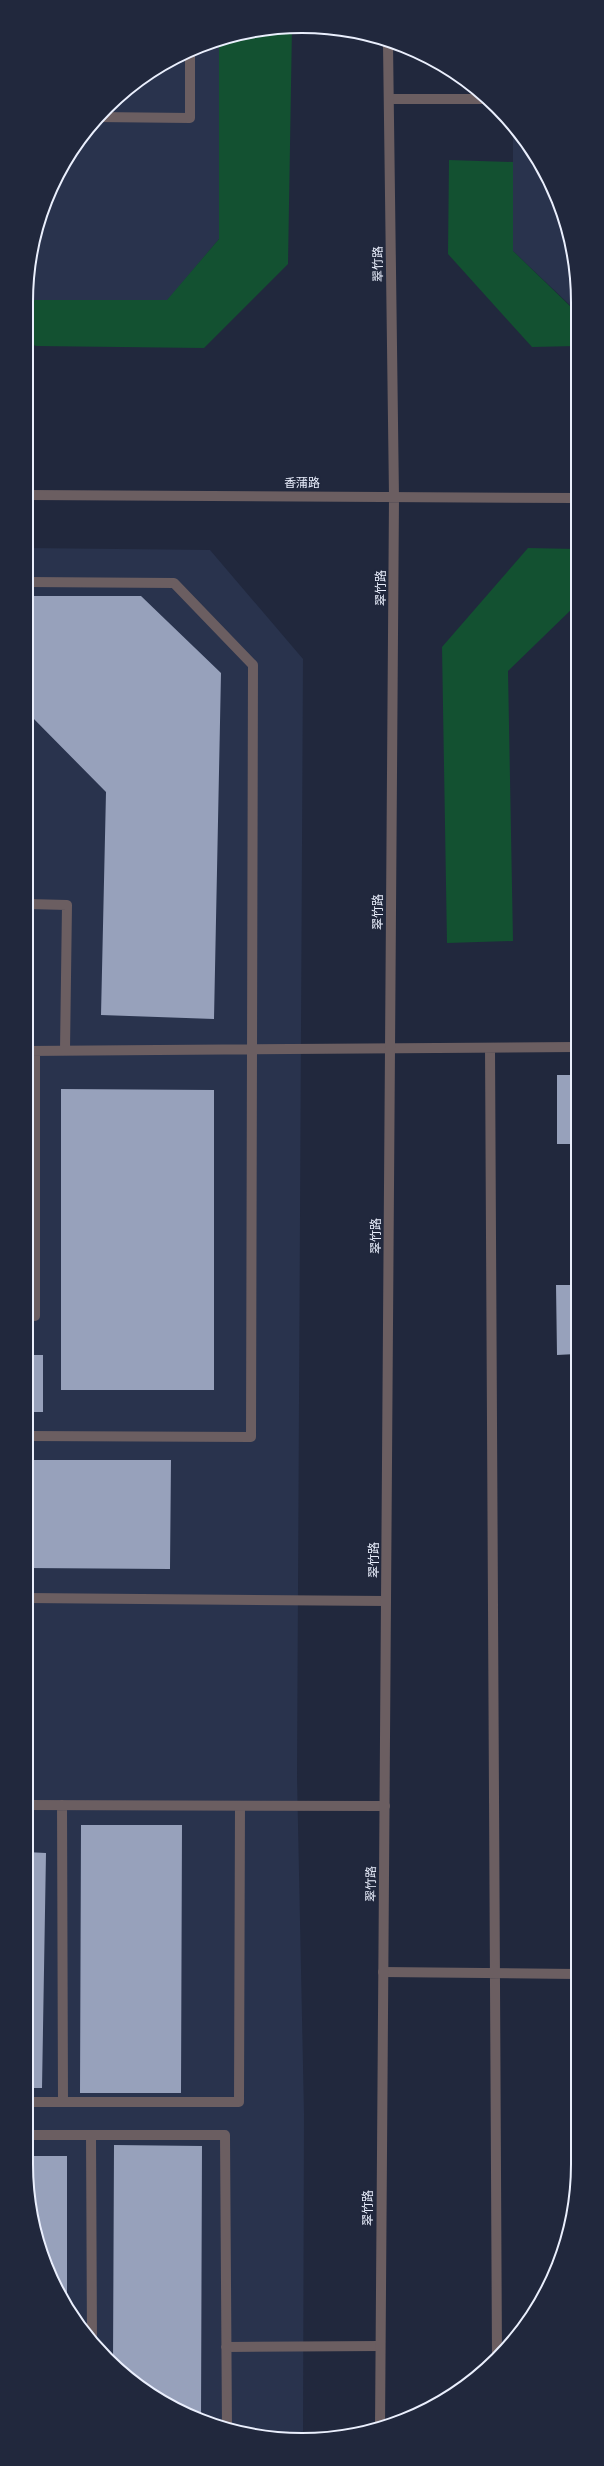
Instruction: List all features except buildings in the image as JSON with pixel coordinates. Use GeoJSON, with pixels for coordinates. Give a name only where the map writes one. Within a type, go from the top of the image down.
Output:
{"type":"FeatureCollection","features":[{"type":"Feature","properties":{"kind":"street","name":"翠竹路"},"geometry":{"type":"LineString","coordinates":[[380,2422],[394,497],[388,47]]}},
{"type":"Feature","properties":{"kind":"street"},"geometry":{"type":"LineString","coordinates":[[107,117],[190,118],[190,58]]}},
{"type":"Feature","properties":{"kind":"street"},"geometry":{"type":"LineString","coordinates":[[389,99],[478,99]]}},
{"type":"Feature","properties":{"kind":"street","name":"香蒲路"},"geometry":{"type":"LineString","coordinates":[[33,495],[571,498]]}},
{"type":"Feature","properties":{"kind":"street"},"geometry":{"type":"LineString","coordinates":[[33,582],[174,582],[254,665],[251,1437],[33,1436]]}},
{"type":"Feature","properties":{"kind":"street"},"geometry":{"type":"LineString","coordinates":[[33,904],[67,905],[65,1050]]}},
{"type":"Feature","properties":{"kind":"street"},"geometry":{"type":"LineString","coordinates":[[33,1051],[571,1047]]}},
{"type":"Feature","properties":{"kind":"street"},"geometry":{"type":"LineString","coordinates":[[490,1048],[497,2349]]}},
{"type":"Feature","properties":{"kind":"street"},"geometry":{"type":"LineString","coordinates":[[33,1184],[35,1316],[33,1316]]}},
{"type":"Feature","properties":{"kind":"street"},"geometry":{"type":"LineString","coordinates":[[33,1598],[386,1601]]}},
{"type":"Feature","properties":{"kind":"street"},"geometry":{"type":"LineString","coordinates":[[33,1805],[385,1806]]}},
{"type":"Feature","properties":{"kind":"street"},"geometry":{"type":"LineString","coordinates":[[62,1805],[63,2102]]}},
{"type":"Feature","properties":{"kind":"street"},"geometry":{"type":"LineString","coordinates":[[33,2102],[239,2102],[240,1806]]}},
{"type":"Feature","properties":{"kind":"street"},"geometry":{"type":"LineString","coordinates":[[383,1972],[571,1974]]}},
{"type":"Feature","properties":{"kind":"street"},"geometry":{"type":"LineString","coordinates":[[33,2135],[225,2135],[226,2422]]}},
{"type":"Feature","properties":{"kind":"street"},"geometry":{"type":"LineString","coordinates":[[91,2135],[92,2331]]}},
{"type":"Feature","properties":{"kind":"street"},"geometry":{"type":"LineString","coordinates":[[226,2347],[380,2346]]}},
{"type":"Feature","properties":{"kind":"shaded area"},"geometry":{"type":"Polygon","coordinates":[[[219,46],[219,239],[168,300],[33,300],[35,267],[38,250],[42,232],[53,199],[69,167],[100,125],[125,100],[153,78],[199,53],[219,46]]]}},
{"type":"Feature","properties":{"kind":"shaded area"},"geometry":{"type":"Polygon","coordinates":[[[513,136],[535,168],[551,199],[557,216],[562,232],[569,267],[571,306],[513,251],[513,136]]]}},
{"type":"Feature","properties":{"kind":"shaded area"},"geometry":{"type":"Polygon","coordinates":[[[33,548],[210,550],[303,659],[297,1776],[304,2114],[303,2433],[267,2431],[232,2424],[199,2413],[167,2397],[153,2388],[112,2354],[78,2313],[53,2267],[42,2234],[35,2199],[33,2164],[33,548]]]}},
{"type":"Feature","properties":{"kind":"green space"},"geometry":{"type":"Polygon","coordinates":[[[292,34],[288,264],[204,348],[33,345],[33,300],[167,300],[219,239],[219,46],[267,35],[292,34]]]}},
{"type":"Feature","properties":{"kind":"green space"},"geometry":{"type":"Polygon","coordinates":[[[449,160],[513,162],[513,251],[571,306],[571,346],[532,347],[448,254],[449,160]]]}},
{"type":"Feature","properties":{"kind":"green space"},"geometry":{"type":"Polygon","coordinates":[[[528,548],[571,549],[571,610],[508,671],[513,941],[447,943],[442,647],[528,548]]]}}]}
